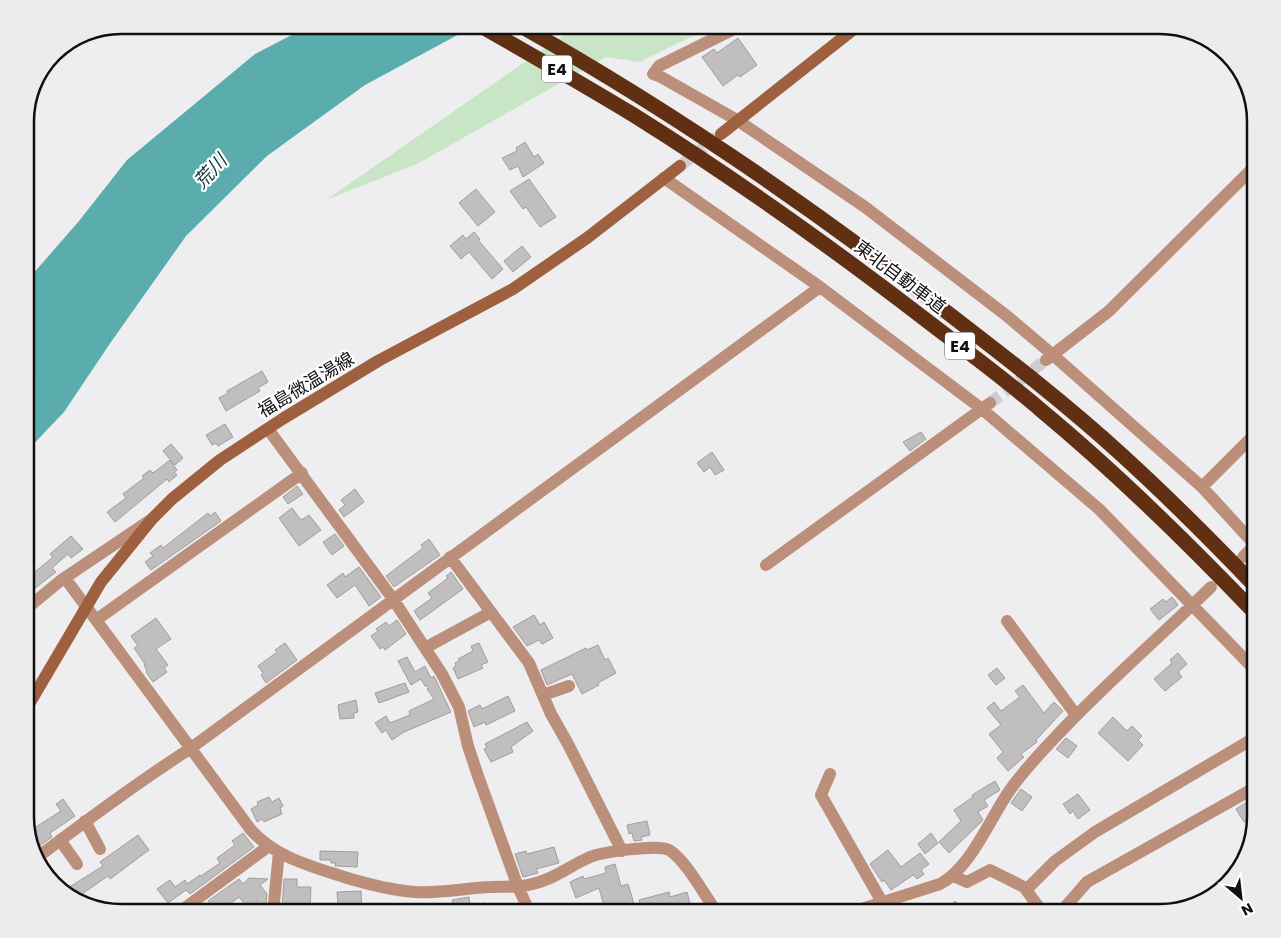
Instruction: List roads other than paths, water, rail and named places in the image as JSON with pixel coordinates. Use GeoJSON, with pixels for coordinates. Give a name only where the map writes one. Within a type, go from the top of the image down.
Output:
{"type":"FeatureCollection","features":[{"type":"Feature","properties":{"kind":"highway","name":"東北自動車道"},"geometry":{"type":"LineString","coordinates":[[495,34],[634,116],[749,192],[851,263],[1042,410],[1109,469],[1198,554],[1247,605]]}},
{"type":"Feature","properties":{"kind":"highway","name":"東北自動車道"},"geometry":{"type":"LineString","coordinates":[[534,34],[647,100],[862,247],[1053,396],[1122,455],[1211,540],[1247,578]]}},
{"type":"Feature","properties":{"kind":"main road"},"geometry":{"type":"LineString","coordinates":[[721,134],[847,34]]}},
{"type":"Feature","properties":{"kind":"main road","name":"福島微温湯線"},"geometry":{"type":"LineString","coordinates":[[34,696],[101,582],[152,518],[172,499],[220,460],[378,361],[513,289],[587,238],[680,166]]}},
{"type":"Feature","properties":{"kind":"street"},"geometry":{"type":"LineString","coordinates":[[724,34],[659,66],[653,74],[662,77],[737,120],[865,208],[1007,316],[1050,358],[1202,487],[1247,535]]}},
{"type":"Feature","properties":{"kind":"street"},"geometry":{"type":"LineString","coordinates":[[1050,358],[1109,311],[1247,174]]}},
{"type":"Feature","properties":{"kind":"street"},"geometry":{"type":"LineString","coordinates":[[664,178],[986,406],[1098,509],[1247,661]]}},
{"type":"Feature","properties":{"kind":"street"},"geometry":{"type":"LineString","coordinates":[[42,854],[84,821],[190,748],[820,287]]}},
{"type":"Feature","properties":{"kind":"street"},"geometry":{"type":"LineString","coordinates":[[766,565],[986,406]]}},
{"type":"Feature","properties":{"kind":"street"},"geometry":{"type":"LineString","coordinates":[[268,429],[393,599],[442,674],[459,707],[473,761],[526,904]]}},
{"type":"Feature","properties":{"kind":"street"},"geometry":{"type":"LineString","coordinates":[[1202,487],[1247,442]]}},
{"type":"Feature","properties":{"kind":"street"},"geometry":{"type":"LineString","coordinates":[[96,620],[302,473]]}},
{"type":"Feature","properties":{"kind":"street"},"geometry":{"type":"LineString","coordinates":[[34,603],[64,578],[152,518]]}},
{"type":"Feature","properties":{"kind":"street"},"geometry":{"type":"LineString","coordinates":[[1243,557],[1247,553]]}},
{"type":"Feature","properties":{"kind":"street"},"geometry":{"type":"LineString","coordinates":[[450,557],[529,663],[550,714],[568,744],[622,851]]}},
{"type":"Feature","properties":{"kind":"street"},"geometry":{"type":"LineString","coordinates":[[64,578],[251,830],[260,840],[274,849],[310,866],[388,889],[416,892],[495,886],[518,887],[534,884],[592,856],[657,847],[668,850],[680,860],[711,904]]}},
{"type":"Feature","properties":{"kind":"street"},"geometry":{"type":"LineString","coordinates":[[876,904],[940,884],[953,876],[1010,790],[1037,756],[1090,700],[1211,587]]}},
{"type":"Feature","properties":{"kind":"street"},"geometry":{"type":"LineString","coordinates":[[425,648],[491,612]]}},
{"type":"Feature","properties":{"kind":"street"},"geometry":{"type":"LineString","coordinates":[[1007,621],[1076,715]]}},
{"type":"Feature","properties":{"kind":"street"},"geometry":{"type":"LineString","coordinates":[[543,695],[569,686]]}},
{"type":"Feature","properties":{"kind":"street"},"geometry":{"type":"LineString","coordinates":[[1026,890],[1055,861],[1095,832],[1247,741]]}},
{"type":"Feature","properties":{"kind":"street"},"geometry":{"type":"LineString","coordinates":[[830,774],[820,795],[882,902]]}},
{"type":"Feature","properties":{"kind":"street"},"geometry":{"type":"LineString","coordinates":[[1068,904],[1087,882],[1102,872],[1247,792]]}},
{"type":"Feature","properties":{"kind":"street"},"geometry":{"type":"LineString","coordinates":[[84,821],[100,848]]}},
{"type":"Feature","properties":{"kind":"street"},"geometry":{"type":"LineString","coordinates":[[60,840],[77,864]]}},
{"type":"Feature","properties":{"kind":"street"},"geometry":{"type":"LineString","coordinates":[[192,904],[274,849]]}},
{"type":"Feature","properties":{"kind":"street"},"geometry":{"type":"LineString","coordinates":[[273,904],[274,849]]}},
{"type":"Feature","properties":{"kind":"street"},"geometry":{"type":"LineString","coordinates":[[953,876],[967,882],[990,870],[1024,887],[1036,904]]}},
{"type":"Feature","properties":{"kind":"water","name":"荒川"},"geometry":{"type":"Polygon","coordinates":[[[294,34],[459,34],[365,85],[267,156],[186,236],[64,412],[34,444],[34,273],[79,221],[127,160],[255,54],[294,34]]]}},
{"type":"Feature","properties":{"kind":"tunnel"},"geometry":{"type":"LineString","coordinates":[[680,166],[717,137]]}},
{"type":"Feature","properties":{"kind":"tunnel"},"geometry":{"type":"LineString","coordinates":[[990,403],[1046,360]]}}]}
